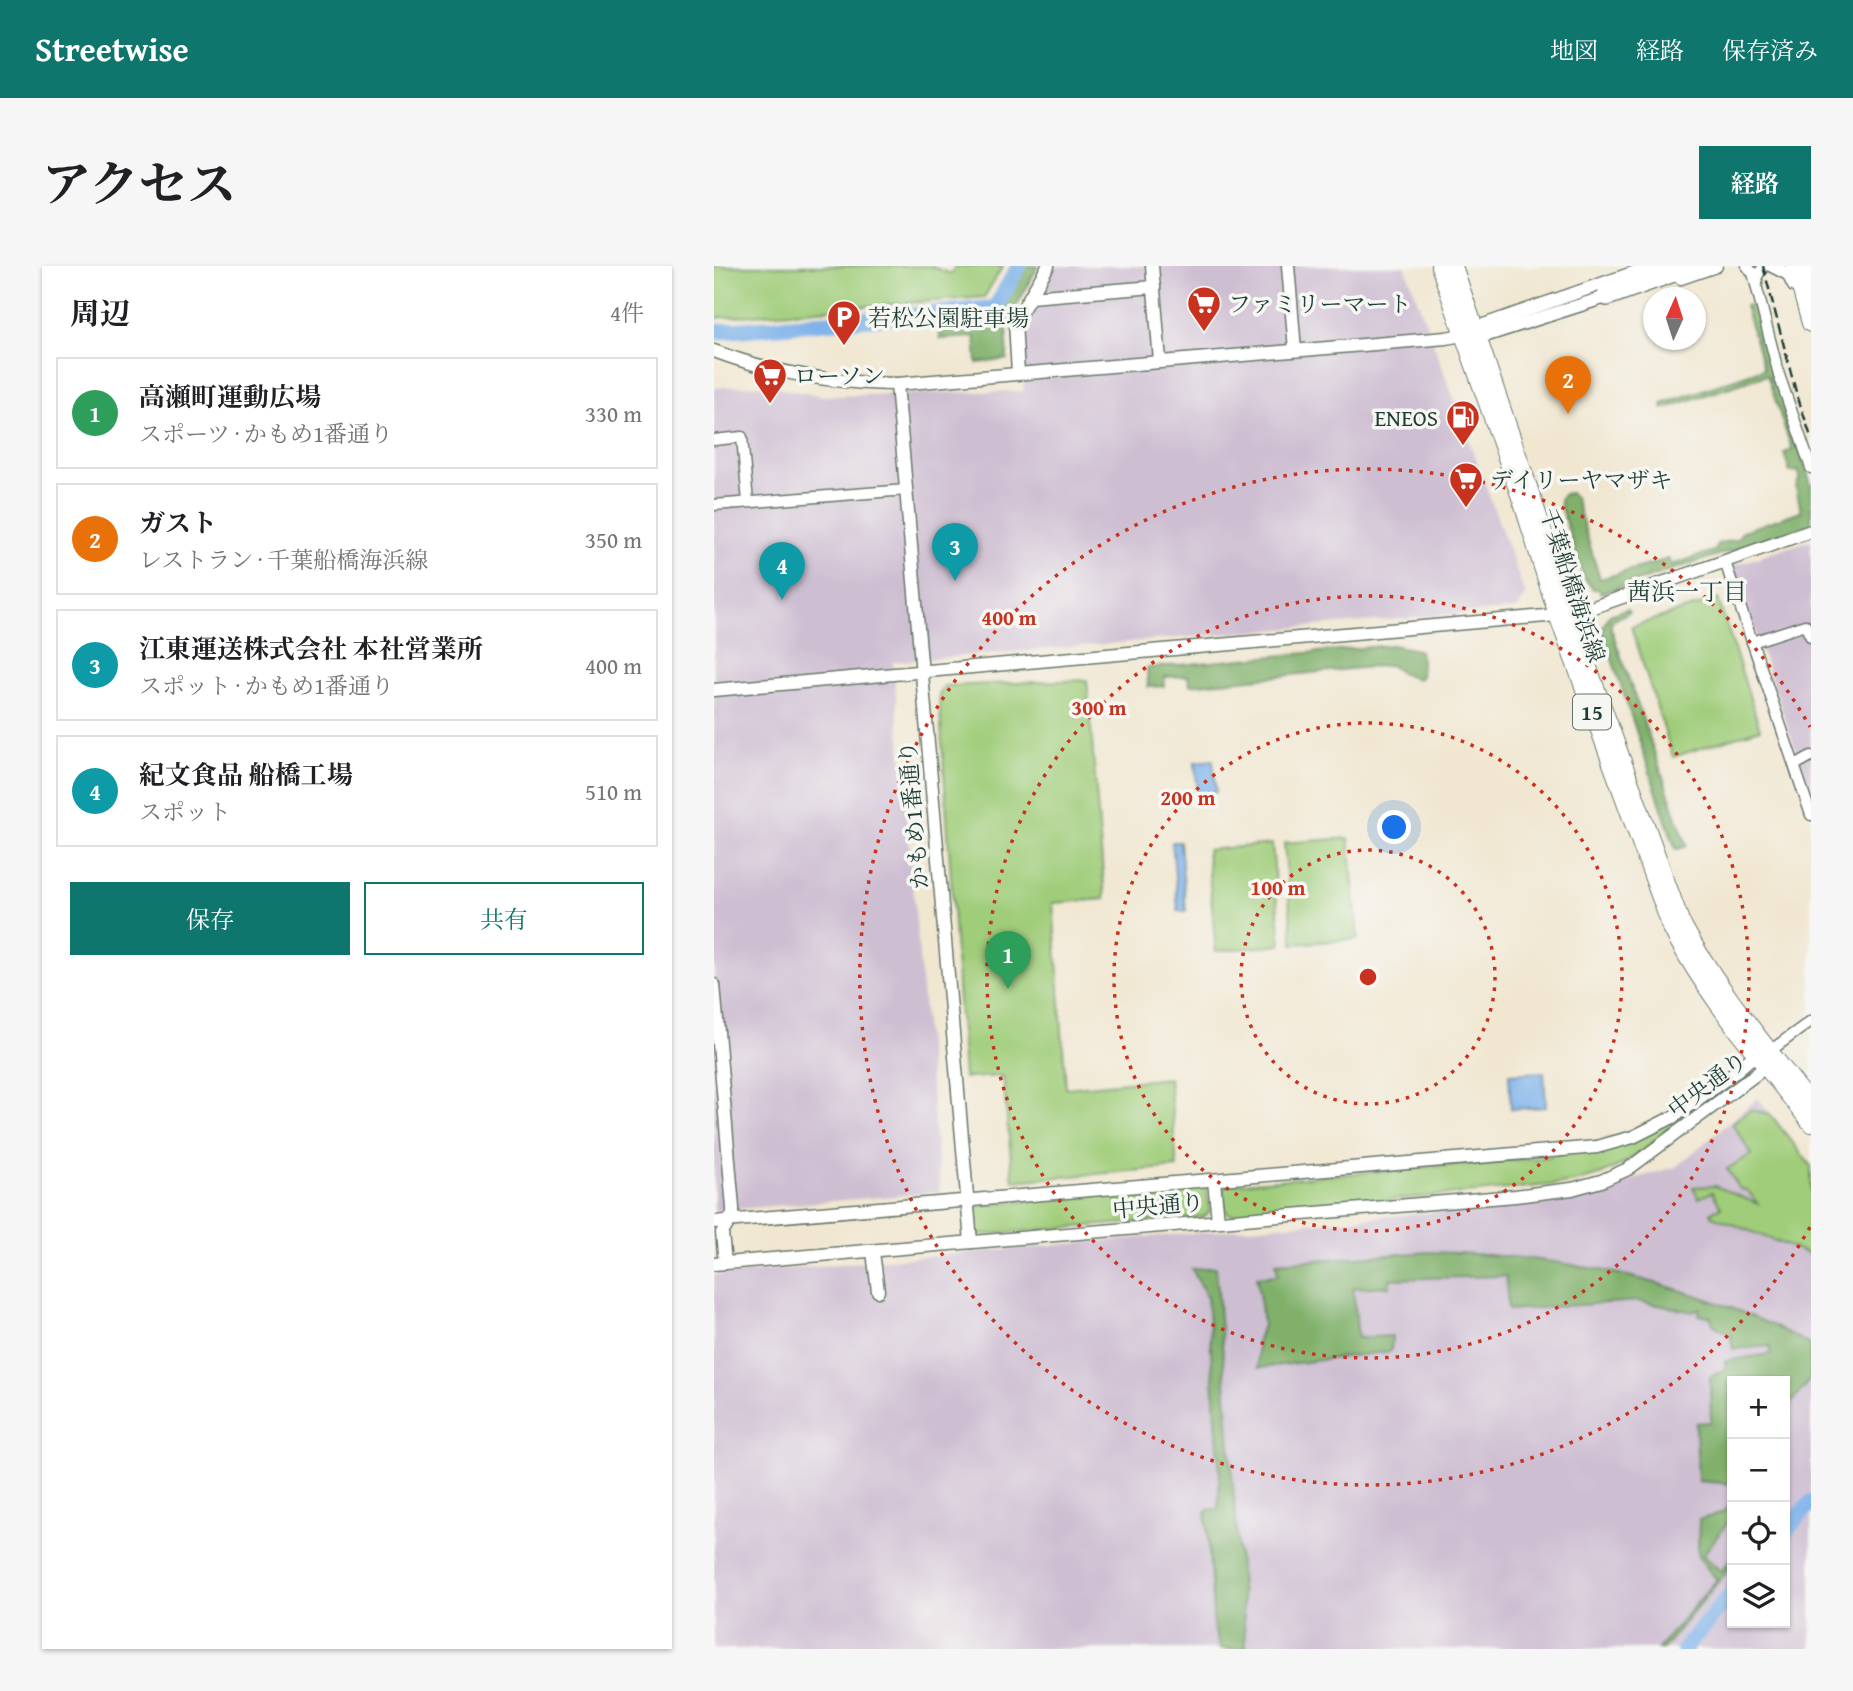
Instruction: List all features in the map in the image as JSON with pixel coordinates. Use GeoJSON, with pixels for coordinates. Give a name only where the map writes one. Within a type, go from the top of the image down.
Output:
{"type":"FeatureCollection","features":[{"type":"Feature","properties":{"kind":"highway"},"geometry":{"type":"LineString","coordinates":[[1607,296],[1690,266]]}},
{"type":"Feature","properties":{"kind":"highway"},"geometry":{"type":"LineString","coordinates":[[1795,266],[1811,322]]}},
{"type":"Feature","properties":{"kind":"highway"},"geometry":{"type":"LineString","coordinates":[[1808,266],[1811,278]]}},
{"type":"Feature","properties":{"kind":"main road","name":"千葉船橋海浜線"},"geometry":{"type":"LineString","coordinates":[[1439,266],[1472,333]]}},
{"type":"Feature","properties":{"kind":"main road","name":"千葉船橋海浜線"},"geometry":{"type":"LineString","coordinates":[[1454,266],[1522,506],[1563,614],[1671,928],[1681,949],[1711,994],[1765,1057],[1811,1104]]}},
{"type":"Feature","properties":{"kind":"main road","name":"千葉船橋海浜線"},"geometry":{"type":"LineString","coordinates":[[1765,1057],[1811,1124]]}},
{"type":"Feature","properties":{"kind":"street"},"geometry":{"type":"LineString","coordinates":[[1018,374],[1015,323],[1048,266]]}},
{"type":"Feature","properties":{"kind":"street"},"geometry":{"type":"LineString","coordinates":[[1152,266],[1160,361]]}},
{"type":"Feature","properties":{"kind":"street"},"geometry":{"type":"LineString","coordinates":[[1288,266],[1295,350]]}},
{"type":"Feature","properties":{"kind":"street"},"geometry":{"type":"LineString","coordinates":[[1472,333],[1653,266]]}},
{"type":"Feature","properties":{"kind":"street"},"geometry":{"type":"LineString","coordinates":[[714,351],[817,379],[897,384],[1018,374],[1472,333],[1607,296],[1648,289],[1716,266]]}},
{"type":"Feature","properties":{"kind":"street"},"geometry":{"type":"LineString","coordinates":[[1747,266],[1753,273],[1779,375],[1811,468]]}},
{"type":"Feature","properties":{"kind":"street"},"geometry":{"type":"LineString","coordinates":[[1758,294],[1757,276],[1764,266]]}},
{"type":"Feature","properties":{"kind":"street"},"geometry":{"type":"LineString","coordinates":[[1772,266],[1793,279],[1800,306],[1811,322]]}},
{"type":"Feature","properties":{"kind":"street"},"geometry":{"type":"LineString","coordinates":[[1030,297],[1154,287]]}},
{"type":"Feature","properties":{"kind":"street","name":"かもめ1番通り"},"geometry":{"type":"LineString","coordinates":[[897,384],[971,1242]]}},
{"type":"Feature","properties":{"kind":"street"},"geometry":{"type":"LineString","coordinates":[[714,440],[742,437],[748,502]]}},
{"type":"Feature","properties":{"kind":"street"},"geometry":{"type":"LineString","coordinates":[[714,505],[906,490]]}},
{"type":"Feature","properties":{"kind":"street"},"geometry":{"type":"LineString","coordinates":[[714,690],[1563,614],[1591,608],[1811,531]]}},
{"type":"Feature","properties":{"kind":"street"},"geometry":{"type":"LineString","coordinates":[[1725,562],[1811,815]]}},
{"type":"Feature","properties":{"kind":"street"},"geometry":{"type":"LineString","coordinates":[[1752,642],[1805,625],[1811,637]]}},
{"type":"Feature","properties":{"kind":"street"},"geometry":{"type":"LineString","coordinates":[[1795,765],[1811,756]]}},
{"type":"Feature","properties":{"kind":"street"},"geometry":{"type":"LineString","coordinates":[[714,985],[733,1209],[730,1221],[722,1233],[720,1264]]}},
{"type":"Feature","properties":{"kind":"street"},"geometry":{"type":"LineString","coordinates":[[1765,1057],[1811,1021]]}},
{"type":"Feature","properties":{"kind":"street","name":"中央通り"},"geometry":{"type":"LineString","coordinates":[[714,1222],[1581,1149],[1633,1137],[1673,1117],[1730,1076],[1765,1057]]}},
{"type":"Feature","properties":{"kind":"street","name":"中央通り"},"geometry":{"type":"LineString","coordinates":[[720,1264],[1532,1195],[1572,1189],[1601,1181],[1641,1161],[1765,1057]]}},
{"type":"Feature","properties":{"kind":"street"},"geometry":{"type":"LineString","coordinates":[[1214,1181],[1218,1220]]}},
{"type":"Feature","properties":{"kind":"street"},"geometry":{"type":"LineString","coordinates":[[873,1251],[878,1291]]}},
{"type":"Feature","properties":{"kind":"shaded area"},"geometry":{"type":"Polygon","coordinates":[[[1053,266],[1405,266],[1526,596],[1517,609],[893,662],[940,1192],[714,1211],[714,388],[759,385],[823,396],[1024,391],[1020,326],[1053,266]]]}},
{"type":"Feature","properties":{"kind":"shaded area"},"geometry":{"type":"Polygon","coordinates":[[[1811,540],[1811,794],[1732,566],[1811,540]]]}},
{"type":"Feature","properties":{"kind":"shaded area"},"geometry":{"type":"Polygon","coordinates":[[[1758,1098],[1811,1167],[1811,1649],[714,1649],[714,1275],[1550,1202],[1676,1167],[1758,1098]]]}},
{"type":"Feature","properties":{"kind":"green space"},"geometry":{"type":"Polygon","coordinates":[[[714,266],[930,266],[951,274],[956,266],[1003,266],[984,297],[714,318],[714,266]]]}},
{"type":"Feature","properties":{"kind":"green space"},"geometry":{"type":"Polygon","coordinates":[[[1025,266],[1038,266],[1007,324],[1007,359],[977,363],[975,337],[940,339],[939,320],[998,314],[1025,266]]]}},
{"type":"Feature","properties":{"kind":"green space"},"geometry":{"type":"Polygon","coordinates":[[[1754,304],[1811,485],[1811,522],[1801,528],[1601,593],[1598,589],[1593,589],[1584,578],[1560,505],[1564,494],[1570,493],[1575,497],[1600,579],[1669,559],[1672,565],[1716,550],[1717,544],[1737,539],[1743,531],[1801,511],[1796,487],[1800,477],[1798,471],[1790,472],[1784,453],[1792,450],[1767,375],[1663,409],[1662,404],[1764,369],[1745,306],[1754,304]]]}},
{"type":"Feature","properties":{"kind":"green space"},"geometry":{"type":"Polygon","coordinates":[[[1718,599],[1760,729],[1673,757],[1631,627],[1718,599]]]}},
{"type":"Feature","properties":{"kind":"green space"},"geometry":{"type":"Polygon","coordinates":[[[1627,609],[1629,612],[1611,622],[1611,628],[1687,846],[1676,850],[1602,629],[1609,615],[1627,609]]]}},
{"type":"Feature","properties":{"kind":"green space"},"geometry":{"type":"Polygon","coordinates":[[[1392,645],[1419,650],[1422,660],[1421,677],[1416,679],[1390,665],[1190,685],[1188,676],[1165,677],[1164,686],[1148,687],[1147,668],[1392,645]]]}},
{"type":"Feature","properties":{"kind":"green space"},"geometry":{"type":"Polygon","coordinates":[[[1087,680],[1105,899],[1053,903],[1066,1088],[1169,1078],[1177,1167],[1013,1181],[1003,1076],[964,1078],[939,695],[945,686],[1087,680]]]}},
{"type":"Feature","properties":{"kind":"green space"},"geometry":{"type":"Polygon","coordinates":[[[1349,838],[1358,939],[1293,944],[1284,843],[1349,838]]]}},
{"type":"Feature","properties":{"kind":"green space"},"geometry":{"type":"Polygon","coordinates":[[[1272,844],[1281,945],[1216,951],[1207,850],[1272,844]]]}},
{"type":"Feature","properties":{"kind":"green space"},"geometry":{"type":"Polygon","coordinates":[[[1705,1106],[1627,1162],[1600,1175],[1571,1183],[1230,1215],[1225,1210],[1223,1187],[1231,1184],[1547,1157],[1677,1119],[1705,1106]]]}},
{"type":"Feature","properties":{"kind":"green space"},"geometry":{"type":"Polygon","coordinates":[[[1750,1110],[1770,1114],[1811,1166],[1811,1255],[1712,1216],[1711,1212],[1721,1207],[1712,1192],[1699,1198],[1693,1187],[1715,1186],[1758,1204],[1747,1190],[1740,1189],[1727,1169],[1752,1154],[1732,1123],[1750,1110]]]}},
{"type":"Feature","properties":{"kind":"green space"},"geometry":{"type":"Polygon","coordinates":[[[1200,1186],[1207,1188],[1210,1211],[1204,1217],[976,1235],[974,1208],[980,1205],[1200,1186]]]}},
{"type":"Feature","properties":{"kind":"green space"},"geometry":{"type":"Polygon","coordinates":[[[1429,1252],[1528,1259],[1626,1276],[1720,1304],[1811,1345],[1811,1378],[1790,1405],[1790,1376],[1727,1376],[1727,1484],[1698,1481],[1696,1423],[1711,1422],[1710,1377],[1726,1369],[1725,1361],[1770,1354],[1770,1346],[1733,1349],[1731,1336],[1713,1324],[1711,1317],[1699,1315],[1700,1308],[1693,1312],[1638,1301],[1508,1310],[1506,1276],[1390,1279],[1390,1286],[1353,1288],[1358,1338],[1392,1336],[1391,1351],[1258,1368],[1257,1343],[1263,1325],[1257,1277],[1278,1275],[1276,1263],[1429,1252]]]}},
{"type":"Feature","properties":{"kind":"green space"},"geometry":{"type":"Polygon","coordinates":[[[1216,1267],[1246,1649],[1221,1649],[1214,1628],[1206,1510],[1218,1509],[1220,1473],[1207,1297],[1192,1269],[1216,1267]]]}},
{"type":"Feature","properties":{"kind":"green space"},"geometry":{"type":"Polygon","coordinates":[[[1727,1508],[1727,1524],[1703,1555],[1721,1571],[1727,1564],[1727,1571],[1663,1649],[1658,1649],[1717,1579],[1698,1557],[1699,1520],[1723,1512],[1727,1508]]]}},
{"type":"Feature","properties":{"kind":"water"},"geometry":{"type":"Polygon","coordinates":[[[1213,760],[1216,792],[1198,794],[1195,762],[1213,760]]]}},
{"type":"Feature","properties":{"kind":"water"},"geometry":{"type":"Polygon","coordinates":[[[1172,842],[1180,842],[1186,911],[1178,911],[1172,842]]]}},
{"type":"Feature","properties":{"kind":"water"},"geometry":{"type":"Polygon","coordinates":[[[1544,1072],[1546,1107],[1511,1109],[1509,1074],[1544,1072]]]}},
{"type":"Feature","properties":{"kind":"waterway"},"geometry":{"type":"LineString","coordinates":[[714,332],[995,308],[1019,266]]}},
{"type":"Feature","properties":{"kind":"waterway"},"geometry":{"type":"LineString","coordinates":[[1790,1526],[1811,1502]]}},
{"type":"Feature","properties":{"kind":"waterway"},"geometry":{"type":"LineString","coordinates":[[1684,1649],[1727,1599]]}},
{"type":"Feature","properties":{"kind":"railway"},"geometry":{"type":"LineString","coordinates":[[1763,266],[1796,392],[1811,437]]}},
{"type":"Feature","properties":{"kind":"place","name":"ファミリーマート"},"geometry":{"type":"Point","coordinates":[1204,333]}},
{"type":"Feature","properties":{"kind":"place","name":"若松公園駐車場"},"geometry":{"type":"Point","coordinates":[844,347]}},
{"type":"Feature","properties":{"kind":"place","name":"ローソン"},"geometry":{"type":"Point","coordinates":[770,405]}},
{"type":"Feature","properties":{"kind":"place","name":"ガスト"},"geometry":{"type":"Point","coordinates":[1568,414]}},
{"type":"Feature","properties":{"kind":"place","name":"ENEOS"},"geometry":{"type":"Point","coordinates":[1463,447]}},
{"type":"Feature","properties":{"kind":"place","name":"デイリーヤマザキ"},"geometry":{"type":"Point","coordinates":[1466,509]}},
{"type":"Feature","properties":{"kind":"place","name":"江東運送株式会社 本社営業所"},"geometry":{"type":"Point","coordinates":[955,581]}},
{"type":"Feature","properties":{"kind":"place","name":"紀文食品 船橋工場"},"geometry":{"type":"Point","coordinates":[782,600]}},
{"type":"Feature","properties":{"kind":"place","name":"高瀬町運動広場"},"geometry":{"type":"Point","coordinates":[1008,989]}},
{"type":"Feature","properties":{"kind":"district","name":"茜浜一丁目"},"geometry":{"type":"Point","coordinates":[1687,591]}}]}
